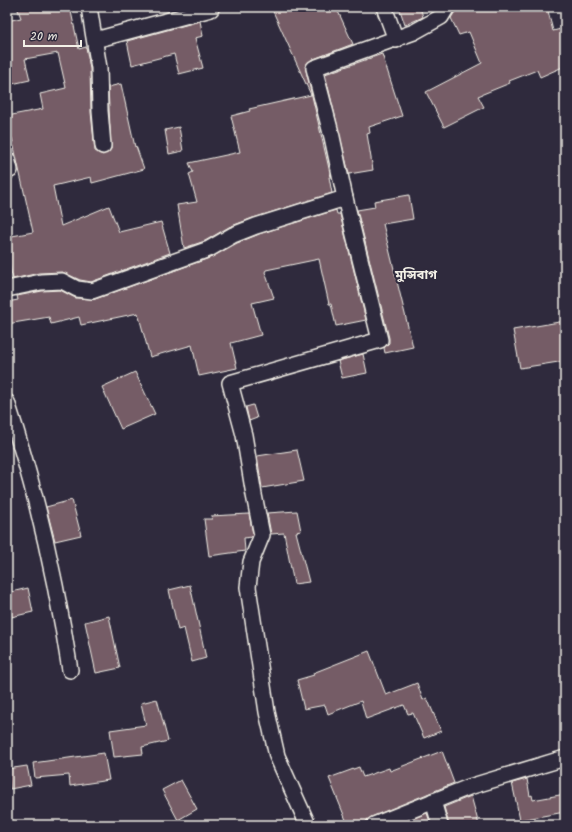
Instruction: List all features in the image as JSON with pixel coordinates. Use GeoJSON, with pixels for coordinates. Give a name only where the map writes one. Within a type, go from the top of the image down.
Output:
{"type":"FeatureCollection","features":[{"type":"Feature","properties":{"kind":"street"},"geometry":{"type":"LineString","coordinates":[[89,7],[98,68],[103,146]]}},
{"type":"Feature","properties":{"kind":"street"},"geometry":{"type":"LineString","coordinates":[[384,7],[396,40]]}},
{"type":"Feature","properties":{"kind":"street"},"geometry":{"type":"LineString","coordinates":[[308,825],[277,756],[267,712],[248,587],[251,562],[262,535],[244,435],[230,383],[380,340],[345,198],[332,137],[314,68],[396,40],[441,17],[447,7]]}},
{"type":"Feature","properties":{"kind":"street"},"geometry":{"type":"LineString","coordinates":[[94,40],[213,8]]}},
{"type":"Feature","properties":{"kind":"street"},"geometry":{"type":"LineString","coordinates":[[7,289],[41,282],[62,281],[77,289],[92,291],[209,249],[233,235],[256,226],[345,198]]}},
{"type":"Feature","properties":{"kind":"street"},"geometry":{"type":"LineString","coordinates":[[7,402],[31,478],[59,598],[70,670]]}},
{"type":"Feature","properties":{"kind":"street"},"geometry":{"type":"LineString","coordinates":[[374,825],[469,787],[565,758]]}},
{"type":"Feature","properties":{"kind":"street"},"geometry":{"type":"LineString","coordinates":[[433,801],[440,825]]}},
{"type":"Feature","properties":{"kind":"building"},"geometry":{"type":"Polygon","coordinates":[[[17,7],[70,7],[79,49],[86,47],[90,69],[91,112],[95,151],[103,155],[111,149],[108,87],[121,84],[135,147],[136,146],[144,169],[92,183],[91,177],[53,186],[61,226],[109,206],[119,232],[161,222],[170,253],[91,282],[80,280],[62,272],[39,273],[13,279],[7,256],[7,237],[33,232],[12,138],[7,139],[7,116],[43,109],[40,94],[66,88],[58,53],[25,59],[30,80],[7,85],[7,68],[10,67],[7,52],[7,21],[21,18],[17,7]]]}},
{"type":"Feature","properties":{"kind":"building"},"geometry":{"type":"Polygon","coordinates":[[[271,7],[336,7],[353,44],[311,60],[305,66],[331,177],[329,177],[332,193],[253,218],[229,227],[205,241],[184,248],[177,205],[197,202],[189,174],[193,172],[189,163],[240,152],[231,116],[250,111],[249,109],[311,95],[271,7]]]}},
{"type":"Feature","properties":{"kind":"building"},"geometry":{"type":"Polygon","coordinates":[[[399,7],[420,7],[423,17],[405,25],[399,7]]]}},
{"type":"Feature","properties":{"kind":"building"},"geometry":{"type":"Polygon","coordinates":[[[458,7],[547,7],[553,31],[565,28],[565,66],[540,77],[537,70],[509,81],[510,83],[478,96],[484,107],[444,127],[426,92],[482,63],[469,32],[459,35],[451,18],[458,7]]]}},
{"type":"Feature","properties":{"kind":"building"},"geometry":{"type":"Polygon","coordinates":[[[200,21],[203,36],[195,38],[203,68],[179,74],[174,54],[132,65],[127,41],[200,21]]]}},
{"type":"Feature","properties":{"kind":"building"},"geometry":{"type":"Polygon","coordinates":[[[382,54],[402,116],[369,127],[370,133],[367,134],[373,170],[349,174],[325,74],[382,54]]]}},
{"type":"Feature","properties":{"kind":"building"},"geometry":{"type":"Polygon","coordinates":[[[179,127],[183,151],[169,154],[165,130],[179,127]]]}},
{"type":"Feature","properties":{"kind":"building"},"geometry":{"type":"Polygon","coordinates":[[[409,195],[413,219],[383,224],[413,347],[385,353],[384,348],[389,343],[389,338],[357,210],[375,207],[374,201],[409,195]]]}},
{"type":"Feature","properties":{"kind":"building"},"geometry":{"type":"Polygon","coordinates":[[[336,210],[337,214],[340,214],[366,320],[336,326],[331,304],[329,304],[319,259],[266,270],[265,272],[274,298],[252,303],[261,335],[231,343],[237,368],[199,376],[192,345],[150,357],[138,313],[81,325],[79,317],[51,324],[49,317],[7,324],[7,302],[18,300],[17,296],[42,291],[60,290],[76,298],[95,299],[212,257],[237,243],[259,234],[336,210]]]}},
{"type":"Feature","properties":{"kind":"building"},"geometry":{"type":"Polygon","coordinates":[[[565,321],[565,361],[520,368],[513,330],[565,321]]]}},
{"type":"Feature","properties":{"kind":"building"},"geometry":{"type":"Polygon","coordinates":[[[363,354],[367,373],[342,378],[338,361],[363,354]]]}},
{"type":"Feature","properties":{"kind":"building"},"geometry":{"type":"Polygon","coordinates":[[[135,372],[155,414],[121,429],[102,387],[135,372]]]}},
{"type":"Feature","properties":{"kind":"building"},"geometry":{"type":"Polygon","coordinates":[[[253,405],[257,418],[249,421],[246,407],[253,405]]]}},
{"type":"Feature","properties":{"kind":"building"},"geometry":{"type":"Polygon","coordinates":[[[297,450],[304,481],[262,488],[257,456],[297,450]]]}},
{"type":"Feature","properties":{"kind":"building"},"geometry":{"type":"Polygon","coordinates":[[[72,500],[81,535],[55,541],[46,507],[72,500]]]}},
{"type":"Feature","properties":{"kind":"building"},"geometry":{"type":"Polygon","coordinates":[[[297,511],[301,531],[296,532],[309,582],[294,584],[284,533],[271,534],[267,513],[297,511]]]}},
{"type":"Feature","properties":{"kind":"building"},"geometry":{"type":"Polygon","coordinates":[[[249,514],[253,534],[252,537],[244,538],[245,551],[209,556],[204,519],[212,519],[211,516],[249,514]]]}},
{"type":"Feature","properties":{"kind":"building"},"geometry":{"type":"Polygon","coordinates":[[[190,585],[206,658],[192,662],[184,628],[178,630],[169,590],[190,585]]]}},
{"type":"Feature","properties":{"kind":"building"},"geometry":{"type":"Polygon","coordinates":[[[28,588],[33,612],[7,618],[7,593],[28,588]]]}},
{"type":"Feature","properties":{"kind":"building"},"geometry":{"type":"Polygon","coordinates":[[[109,616],[120,668],[96,673],[85,622],[109,616]]]}},
{"type":"Feature","properties":{"kind":"building"},"geometry":{"type":"Polygon","coordinates":[[[369,651],[386,695],[417,683],[423,700],[427,698],[441,731],[424,738],[413,713],[408,714],[404,705],[366,719],[361,701],[328,714],[325,705],[304,709],[297,680],[314,675],[313,673],[369,651]]]}},
{"type":"Feature","properties":{"kind":"building"},"geometry":{"type":"Polygon","coordinates":[[[157,699],[168,741],[142,747],[143,754],[114,757],[110,730],[146,725],[141,703],[157,699]]]}},
{"type":"Feature","properties":{"kind":"building"},"geometry":{"type":"Polygon","coordinates":[[[442,751],[454,783],[371,817],[367,820],[365,825],[348,825],[329,778],[359,767],[363,777],[389,768],[390,771],[442,751]]]}},
{"type":"Feature","properties":{"kind":"building"},"geometry":{"type":"Polygon","coordinates":[[[104,753],[109,780],[70,786],[69,775],[35,778],[33,763],[104,753]]]}},
{"type":"Feature","properties":{"kind":"building"},"geometry":{"type":"Polygon","coordinates":[[[27,766],[31,785],[10,789],[7,769],[27,766]]]}},
{"type":"Feature","properties":{"kind":"building"},"geometry":{"type":"Polygon","coordinates":[[[527,779],[530,796],[532,795],[533,800],[565,794],[565,812],[520,820],[512,783],[527,779]]]}},
{"type":"Feature","properties":{"kind":"building"},"geometry":{"type":"Polygon","coordinates":[[[181,780],[197,809],[178,820],[162,790],[181,780]]]}},
{"type":"Feature","properties":{"kind":"building"},"geometry":{"type":"Polygon","coordinates":[[[471,796],[479,825],[449,825],[444,807],[471,796]]]}},
{"type":"Feature","properties":{"kind":"building"},"geometry":{"type":"Polygon","coordinates":[[[427,813],[431,825],[398,825],[427,813]]]}},
{"type":"Feature","properties":{"kind":"district","name":"মুন্সিবাগ"},"geometry":{"type":"Point","coordinates":[416,274]}}]}
